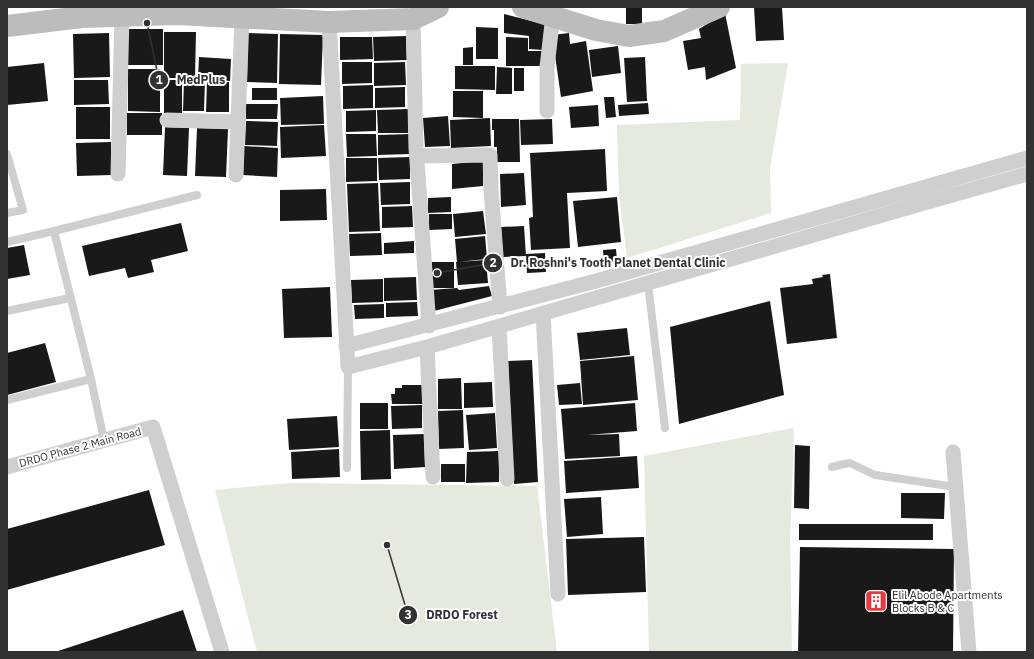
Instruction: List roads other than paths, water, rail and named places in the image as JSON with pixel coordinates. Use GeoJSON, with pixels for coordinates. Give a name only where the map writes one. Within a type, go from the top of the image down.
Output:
{"type":"FeatureCollection","features":[{"type":"Feature","properties":{"kind":"street"},"geometry":{"type":"LineString","coordinates":[[7,26],[82,17],[122,16],[177,10],[242,17],[329,22],[413,19],[438,7]]}},
{"type":"Feature","properties":{"kind":"street"},"geometry":{"type":"LineString","coordinates":[[523,7],[553,15],[596,30],[629,36],[664,31],[719,7]]}},
{"type":"Feature","properties":{"kind":"street"},"geometry":{"type":"LineString","coordinates":[[547,111],[547,67],[553,15]]}},
{"type":"Feature","properties":{"kind":"street"},"geometry":{"type":"LineString","coordinates":[[118,174],[122,16]]}},
{"type":"Feature","properties":{"kind":"street"},"geometry":{"type":"LineString","coordinates":[[236,175],[242,17]]}},
{"type":"Feature","properties":{"kind":"street"},"geometry":{"type":"LineString","coordinates":[[413,19],[417,156],[429,326]]}},
{"type":"Feature","properties":{"kind":"street"},"geometry":{"type":"LineString","coordinates":[[329,22],[348,367],[427,348],[924,202],[1027,174]]}},
{"type":"Feature","properties":{"kind":"street"},"geometry":{"type":"LineString","coordinates":[[167,120],[238,122]]}},
{"type":"Feature","properties":{"kind":"street"},"geometry":{"type":"LineString","coordinates":[[417,156],[490,155],[491,190],[500,307]]}},
{"type":"Feature","properties":{"kind":"street"},"geometry":{"type":"LineString","coordinates":[[346,346],[429,326],[643,268],[1027,158]]}},
{"type":"Feature","properties":{"kind":"street"},"geometry":{"type":"LineString","coordinates":[[643,268],[648,283]]}},
{"type":"Feature","properties":{"kind":"street"},"geometry":{"type":"LineString","coordinates":[[543,313],[558,594]]}},
{"type":"Feature","properties":{"kind":"street"},"geometry":{"type":"LineString","coordinates":[[499,326],[507,479]]}},
{"type":"Feature","properties":{"kind":"street"},"geometry":{"type":"LineString","coordinates":[[427,348],[433,477]]}},
{"type":"Feature","properties":{"kind":"street","name":"DRDO Phase 2 Main Road"},"geometry":{"type":"LineString","coordinates":[[7,467],[153,427],[222,652]]}},
{"type":"Feature","properties":{"kind":"street"},"geometry":{"type":"LineString","coordinates":[[953,452],[969,652]]}},
{"type":"Feature","properties":{"kind":"lane"},"geometry":{"type":"LineString","coordinates":[[7,154],[23,210],[7,213]]}},
{"type":"Feature","properties":{"kind":"lane"},"geometry":{"type":"LineString","coordinates":[[7,242],[197,194]]}},
{"type":"Feature","properties":{"kind":"lane"},"geometry":{"type":"LineString","coordinates":[[54,231],[91,379],[104,440]]}},
{"type":"Feature","properties":{"kind":"lane"},"geometry":{"type":"LineString","coordinates":[[648,283],[665,428]]}},
{"type":"Feature","properties":{"kind":"lane"},"geometry":{"type":"LineString","coordinates":[[7,311],[70,298]]}},
{"type":"Feature","properties":{"kind":"lane"},"geometry":{"type":"LineString","coordinates":[[347,468],[348,367]]}},
{"type":"Feature","properties":{"kind":"lane"},"geometry":{"type":"LineString","coordinates":[[7,400],[91,379]]}},
{"type":"Feature","properties":{"kind":"lane"},"geometry":{"type":"LineString","coordinates":[[832,467],[850,464],[875,475],[955,487]]}},
{"type":"Feature","properties":{"kind":"place","name":"MedPlus"},"geometry":{"type":"Point","coordinates":[147,23]}},
{"type":"Feature","properties":{"kind":"place","name":"Dr. Roshni's Tooth Planet Dental Clinic"},"geometry":{"type":"Point","coordinates":[437,273]}},
{"type":"Feature","properties":{"kind":"place","name":"DRDO Forest"},"geometry":{"type":"Point","coordinates":[387,545]}},
{"type":"Feature","properties":{"kind":"place","name":"Elil Abode Apartments Blocks B & C"},"geometry":{"type":"Point","coordinates":[876,601]}}]}
